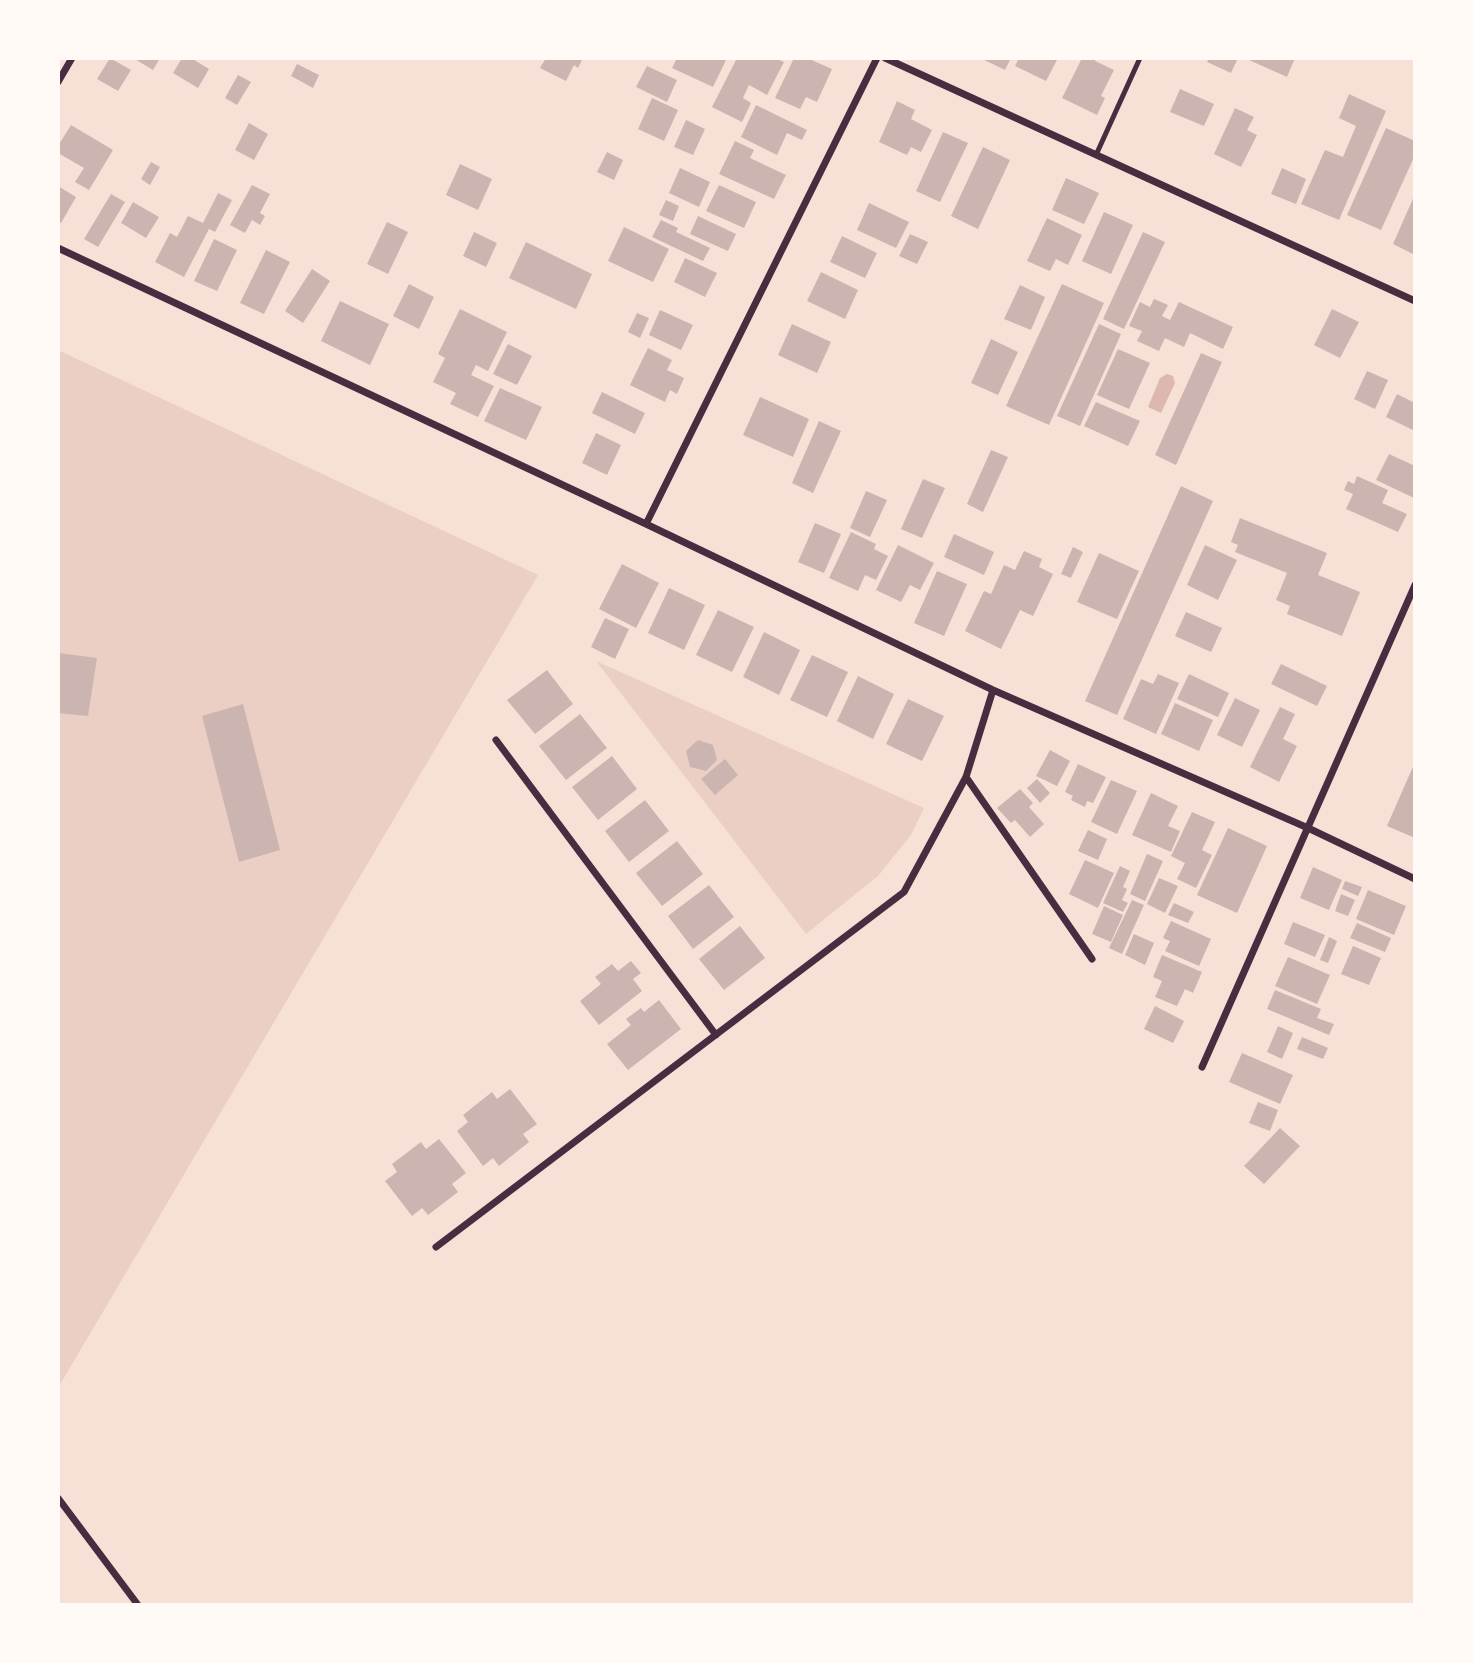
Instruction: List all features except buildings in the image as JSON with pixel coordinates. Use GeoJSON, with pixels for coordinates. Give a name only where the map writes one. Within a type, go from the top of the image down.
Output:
{"type":"FeatureCollection","features":[{"type":"Feature","properties":{"kind":"street"},"geometry":{"type":"LineString","coordinates":[[58,82],[72,58]]}},
{"type":"Feature","properties":{"kind":"street"},"geometry":{"type":"LineString","coordinates":[[646,524],[877,58]]}},
{"type":"Feature","properties":{"kind":"street"},"geometry":{"type":"LineString","coordinates":[[885,58],[1415,301]]}},
{"type":"Feature","properties":{"kind":"street"},"geometry":{"type":"LineString","coordinates":[[58,248],[993,690],[1308,828],[1415,878]]}},
{"type":"Feature","properties":{"kind":"street"},"geometry":{"type":"LineString","coordinates":[[1202,1067],[1415,585]]}},
{"type":"Feature","properties":{"kind":"street"},"geometry":{"type":"LineString","coordinates":[[436,1247],[904,892],[966,777],[993,690]]}},
{"type":"Feature","properties":{"kind":"street"},"geometry":{"type":"LineString","coordinates":[[496,740],[716,1035]]}},
{"type":"Feature","properties":{"kind":"street"},"geometry":{"type":"LineString","coordinates":[[966,777],[1092,959]]}},
{"type":"Feature","properties":{"kind":"street"},"geometry":{"type":"LineString","coordinates":[[58,1498],[138,1605]]}},
{"type":"Feature","properties":{"kind":"lane"},"geometry":{"type":"LineString","coordinates":[[1096,155],[1140,58]]}},
{"type":"Feature","properties":{"kind":"shaded area"},"geometry":{"type":"Polygon","coordinates":[[[58,350],[538,575],[58,1388],[58,350]]]}},
{"type":"Feature","properties":{"kind":"shaded area"},"geometry":{"type":"Polygon","coordinates":[[[1167,374],[1173,376],[1175,383],[1161,413],[1148,407],[1160,378],[1167,374]]]}},
{"type":"Feature","properties":{"kind":"shaded area"},"geometry":{"type":"Polygon","coordinates":[[[596,661],[924,808],[911,835],[878,876],[806,934],[596,661]]]}}]}
